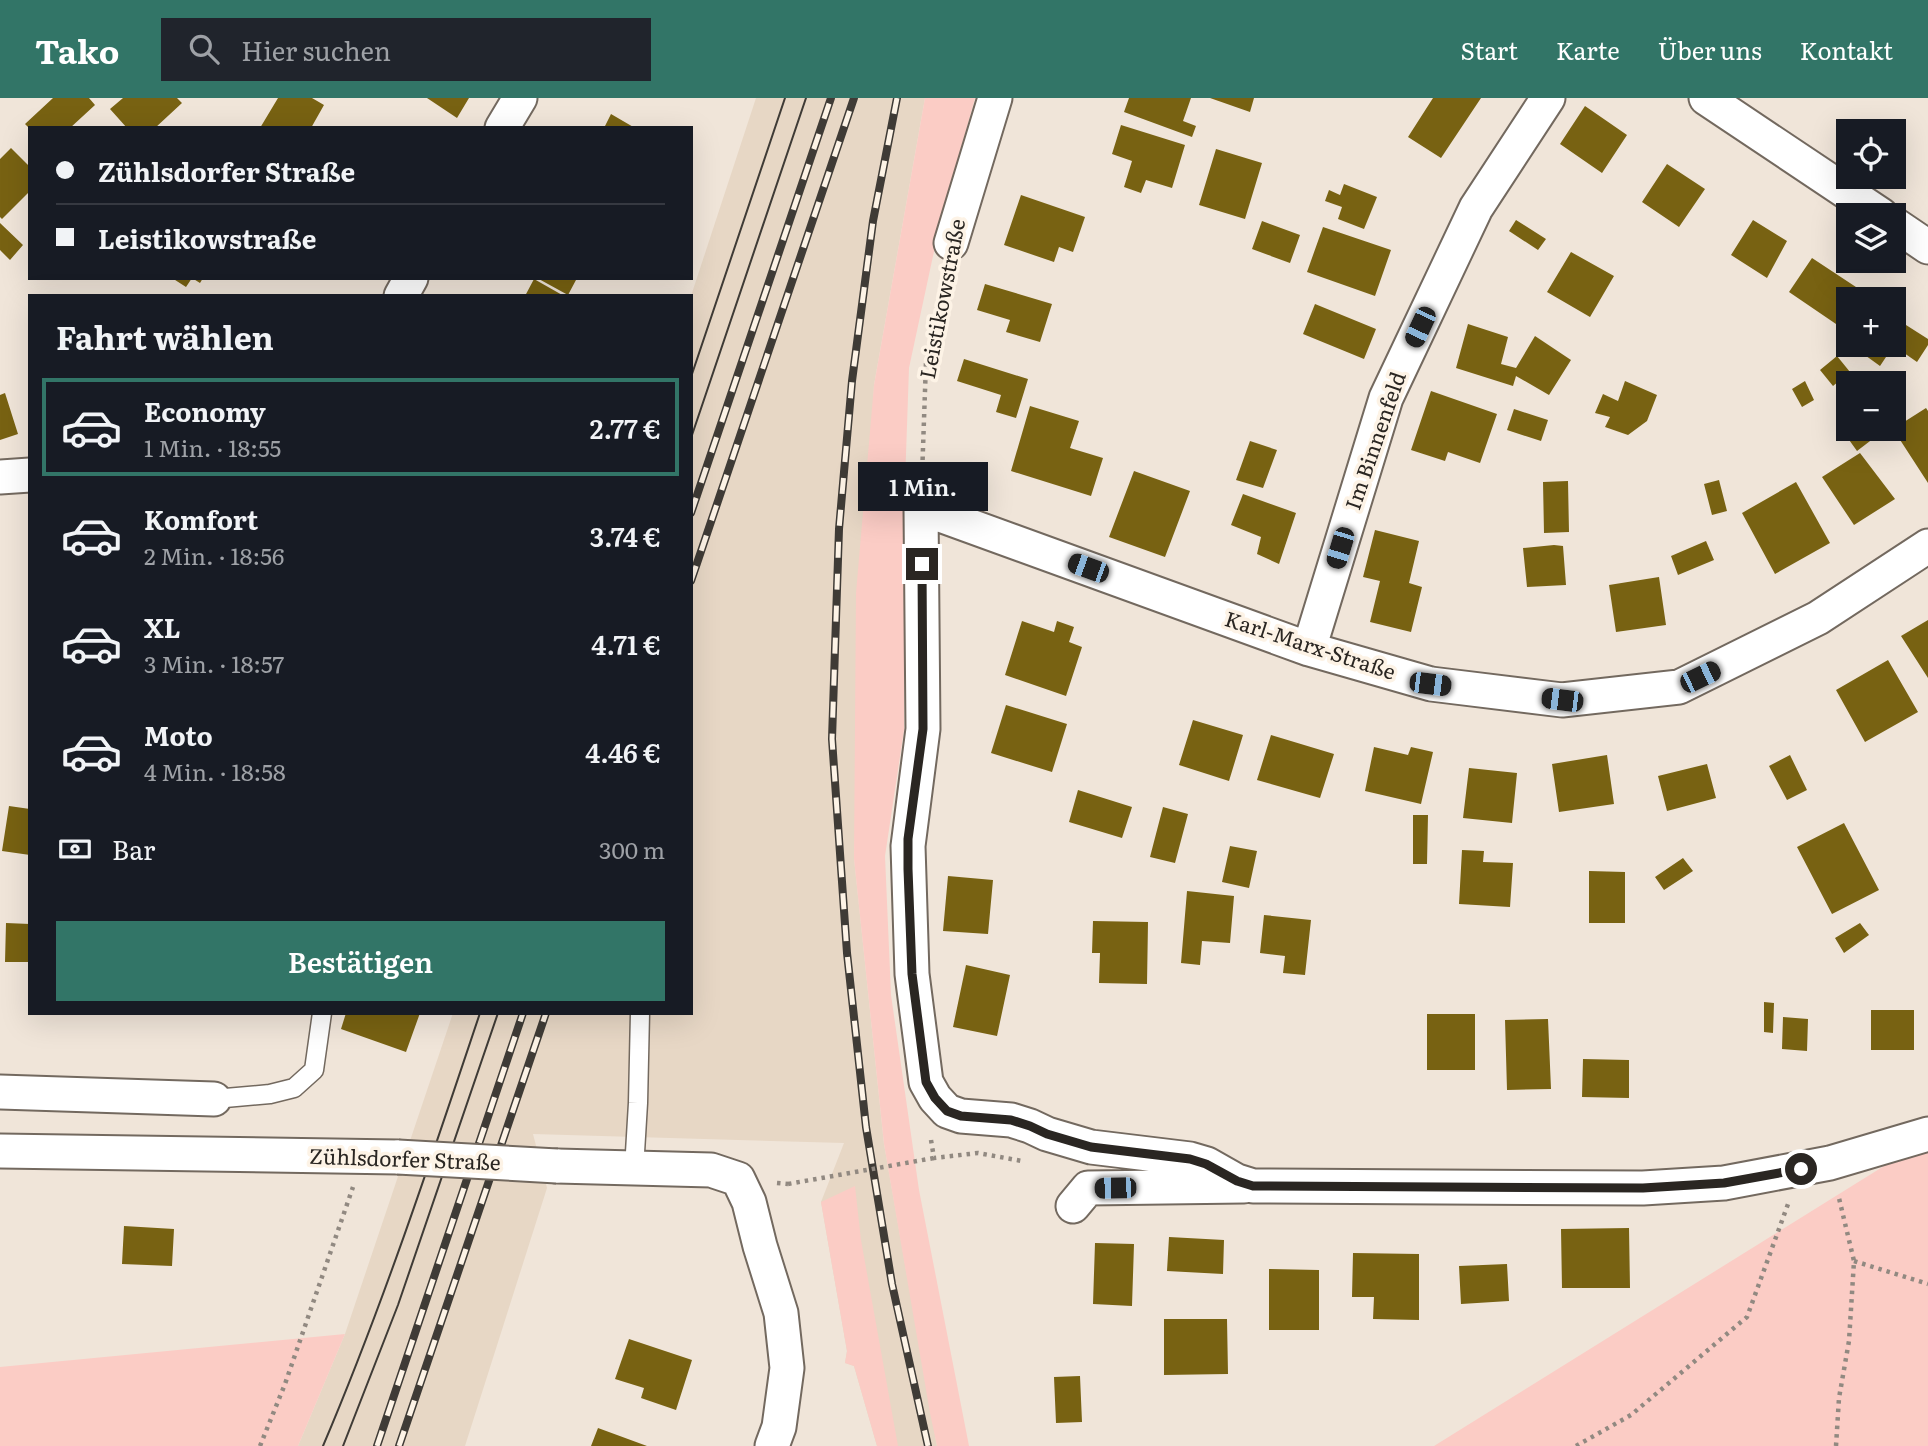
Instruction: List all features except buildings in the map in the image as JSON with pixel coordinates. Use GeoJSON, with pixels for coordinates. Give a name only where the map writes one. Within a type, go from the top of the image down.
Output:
{"type":"FeatureCollection","features":[{"type":"Feature","properties":{"kind":"street"},"geometry":{"type":"LineString","coordinates":[[503,126],[520,98]]}},
{"type":"Feature","properties":{"kind":"street","name":"Leistikowstraße"},"geometry":{"type":"LineString","coordinates":[[951,243],[995,98]]}},
{"type":"Feature","properties":{"kind":"street","name":"Im Binnenfeld"},"geometry":{"type":"LineString","coordinates":[[1309,649],[1386,398],[1476,208],[1548,98]]}},
{"type":"Feature","properties":{"kind":"street"},"geometry":{"type":"LineString","coordinates":[[1706,98],[1863,203]]}},
{"type":"Feature","properties":{"kind":"street"},"geometry":{"type":"LineString","coordinates":[[1906,232],[1928,247]]}},
{"type":"Feature","properties":{"kind":"street"},"geometry":{"type":"LineString","coordinates":[[0,477],[28,475]]}},
{"type":"Feature","properties":{"kind":"street"},"geometry":{"type":"LineString","coordinates":[[921,508],[923,729],[908,839],[912,974],[926,1082],[947,1111],[961,1116],[1011,1120],[1091,1147],[1190,1159],[1253,1186]]}},
{"type":"Feature","properties":{"kind":"street","name":"Karl-Marx-Straße"},"geometry":{"type":"LineString","coordinates":[[921,508],[1309,649],[1430,684],[1562,700],[1679,687],[1818,618],[1928,546]]}},
{"type":"Feature","properties":{"kind":"street"},"geometry":{"type":"LineString","coordinates":[[0,1092],[214,1099]]}},
{"type":"Feature","properties":{"kind":"street"},"geometry":{"type":"LineString","coordinates":[[1073,1206],[1088,1188],[1643,1188],[1724,1183],[1816,1166],[1928,1135]]}},
{"type":"Feature","properties":{"kind":"street","name":"Zühlsdorfer Straße"},"geometry":{"type":"LineString","coordinates":[[0,1152],[398,1157],[557,1166],[711,1170],[738,1179],[749,1202],[781,1313],[788,1368],[779,1427],[772,1446]]}},
{"type":"Feature","properties":{"kind":"lane"},"geometry":{"type":"LineString","coordinates":[[214,1099],[270,1094],[293,1088],[314,1070],[321,1015]]}},
{"type":"Feature","properties":{"kind":"lane"},"geometry":{"type":"LineString","coordinates":[[634,1168],[640,1015]]}},
{"type":"Feature","properties":{"kind":"path","name":"Leistikowstraße"},"geometry":{"type":"LineString","coordinates":[[921,508],[926,362],[951,243]]}},
{"type":"Feature","properties":{"kind":"path"},"geometry":{"type":"LineString","coordinates":[[260,1446],[285,1384],[364,1157]]}},
{"type":"Feature","properties":{"kind":"path"},"geometry":{"type":"LineString","coordinates":[[788,1184],[934,1158]]}},
{"type":"Feature","properties":{"kind":"path"},"geometry":{"type":"LineString","coordinates":[[1816,1166],[1854,1261],[1849,1341],[1839,1398],[1836,1446]]}},
{"type":"Feature","properties":{"kind":"path"},"geometry":{"type":"LineString","coordinates":[[1576,1446],[1632,1415],[1747,1317],[1816,1166]]}},
{"type":"Feature","properties":{"kind":"path"},"geometry":{"type":"LineString","coordinates":[[1854,1261],[1928,1284]]}},
{"type":"Feature","properties":{"kind":"shaded area"},"geometry":{"type":"Polygon","coordinates":[[[756,98],[925,98],[874,385],[854,858],[884,1144],[937,1446],[877,1446],[854,1366],[845,1363],[847,1351],[821,1202],[844,1143],[533,1134],[547,1188],[465,1446],[298,1446],[345,1334],[452,1015],[693,1015],[692,294],[756,98]]]}},
{"type":"Feature","properties":{"kind":"shaded area"},"geometry":{"type":"Polygon","coordinates":[[[925,98],[975,98],[939,228],[909,368],[904,512],[904,730],[885,856],[891,995],[919,1190],[969,1446],[937,1446],[930,1413],[884,1144],[854,859],[856,593],[874,385],[925,98]]]}},
{"type":"Feature","properties":{"kind":"shaded area"},"geometry":{"type":"Polygon","coordinates":[[[1928,1138],[1928,1446],[1434,1446],[1921,1143],[1928,1138]]]}},
{"type":"Feature","properties":{"kind":"shaded area"},"geometry":{"type":"Polygon","coordinates":[[[855,1186],[861,1240],[898,1446],[877,1446],[854,1366],[845,1363],[847,1351],[821,1202],[855,1186]]]}},
{"type":"Feature","properties":{"kind":"shaded area"},"geometry":{"type":"Polygon","coordinates":[[[345,1334],[298,1446],[0,1446],[0,1367],[345,1334]]]}},
{"type":"Feature","properties":{"kind":"tram line"},"geometry":{"type":"LineString","coordinates":[[693,371],[785,98]]}},
{"type":"Feature","properties":{"kind":"tram line"},"geometry":{"type":"LineString","coordinates":[[693,432],[806,98]]}},
{"type":"Feature","properties":{"kind":"tram line"},"geometry":{"type":"LineString","coordinates":[[323,1446],[386,1286],[479,1015]]}},
{"type":"Feature","properties":{"kind":"tram line"},"geometry":{"type":"LineString","coordinates":[[343,1446],[398,1305],[497,1015]]}},
{"type":"Feature","properties":{"kind":"railway"},"geometry":{"type":"LineString","coordinates":[[693,507],[831,98]]}},
{"type":"Feature","properties":{"kind":"railway"},"geometry":{"type":"LineString","coordinates":[[693,575],[854,98]]}},
{"type":"Feature","properties":{"kind":"railway"},"geometry":{"type":"LineString","coordinates":[[897,98],[873,221],[852,381],[839,529],[832,739],[847,953],[866,1127],[892,1284],[928,1446]]}},
{"type":"Feature","properties":{"kind":"railway"},"geometry":{"type":"LineString","coordinates":[[377,1446],[522,1015]]}},
{"type":"Feature","properties":{"kind":"railway"},"geometry":{"type":"LineString","coordinates":[[399,1446],[545,1015]]}},
{"type":"Feature","properties":{"kind":"route"},"geometry":{"type":"LineString","coordinates":[[922,564],[923,729],[908,846],[910,938],[926,1082],[947,1111],[961,1116],[1011,1120],[1091,1147],[1190,1159],[1253,1186],[1643,1188],[1724,1183],[1801,1169]]}}]}
